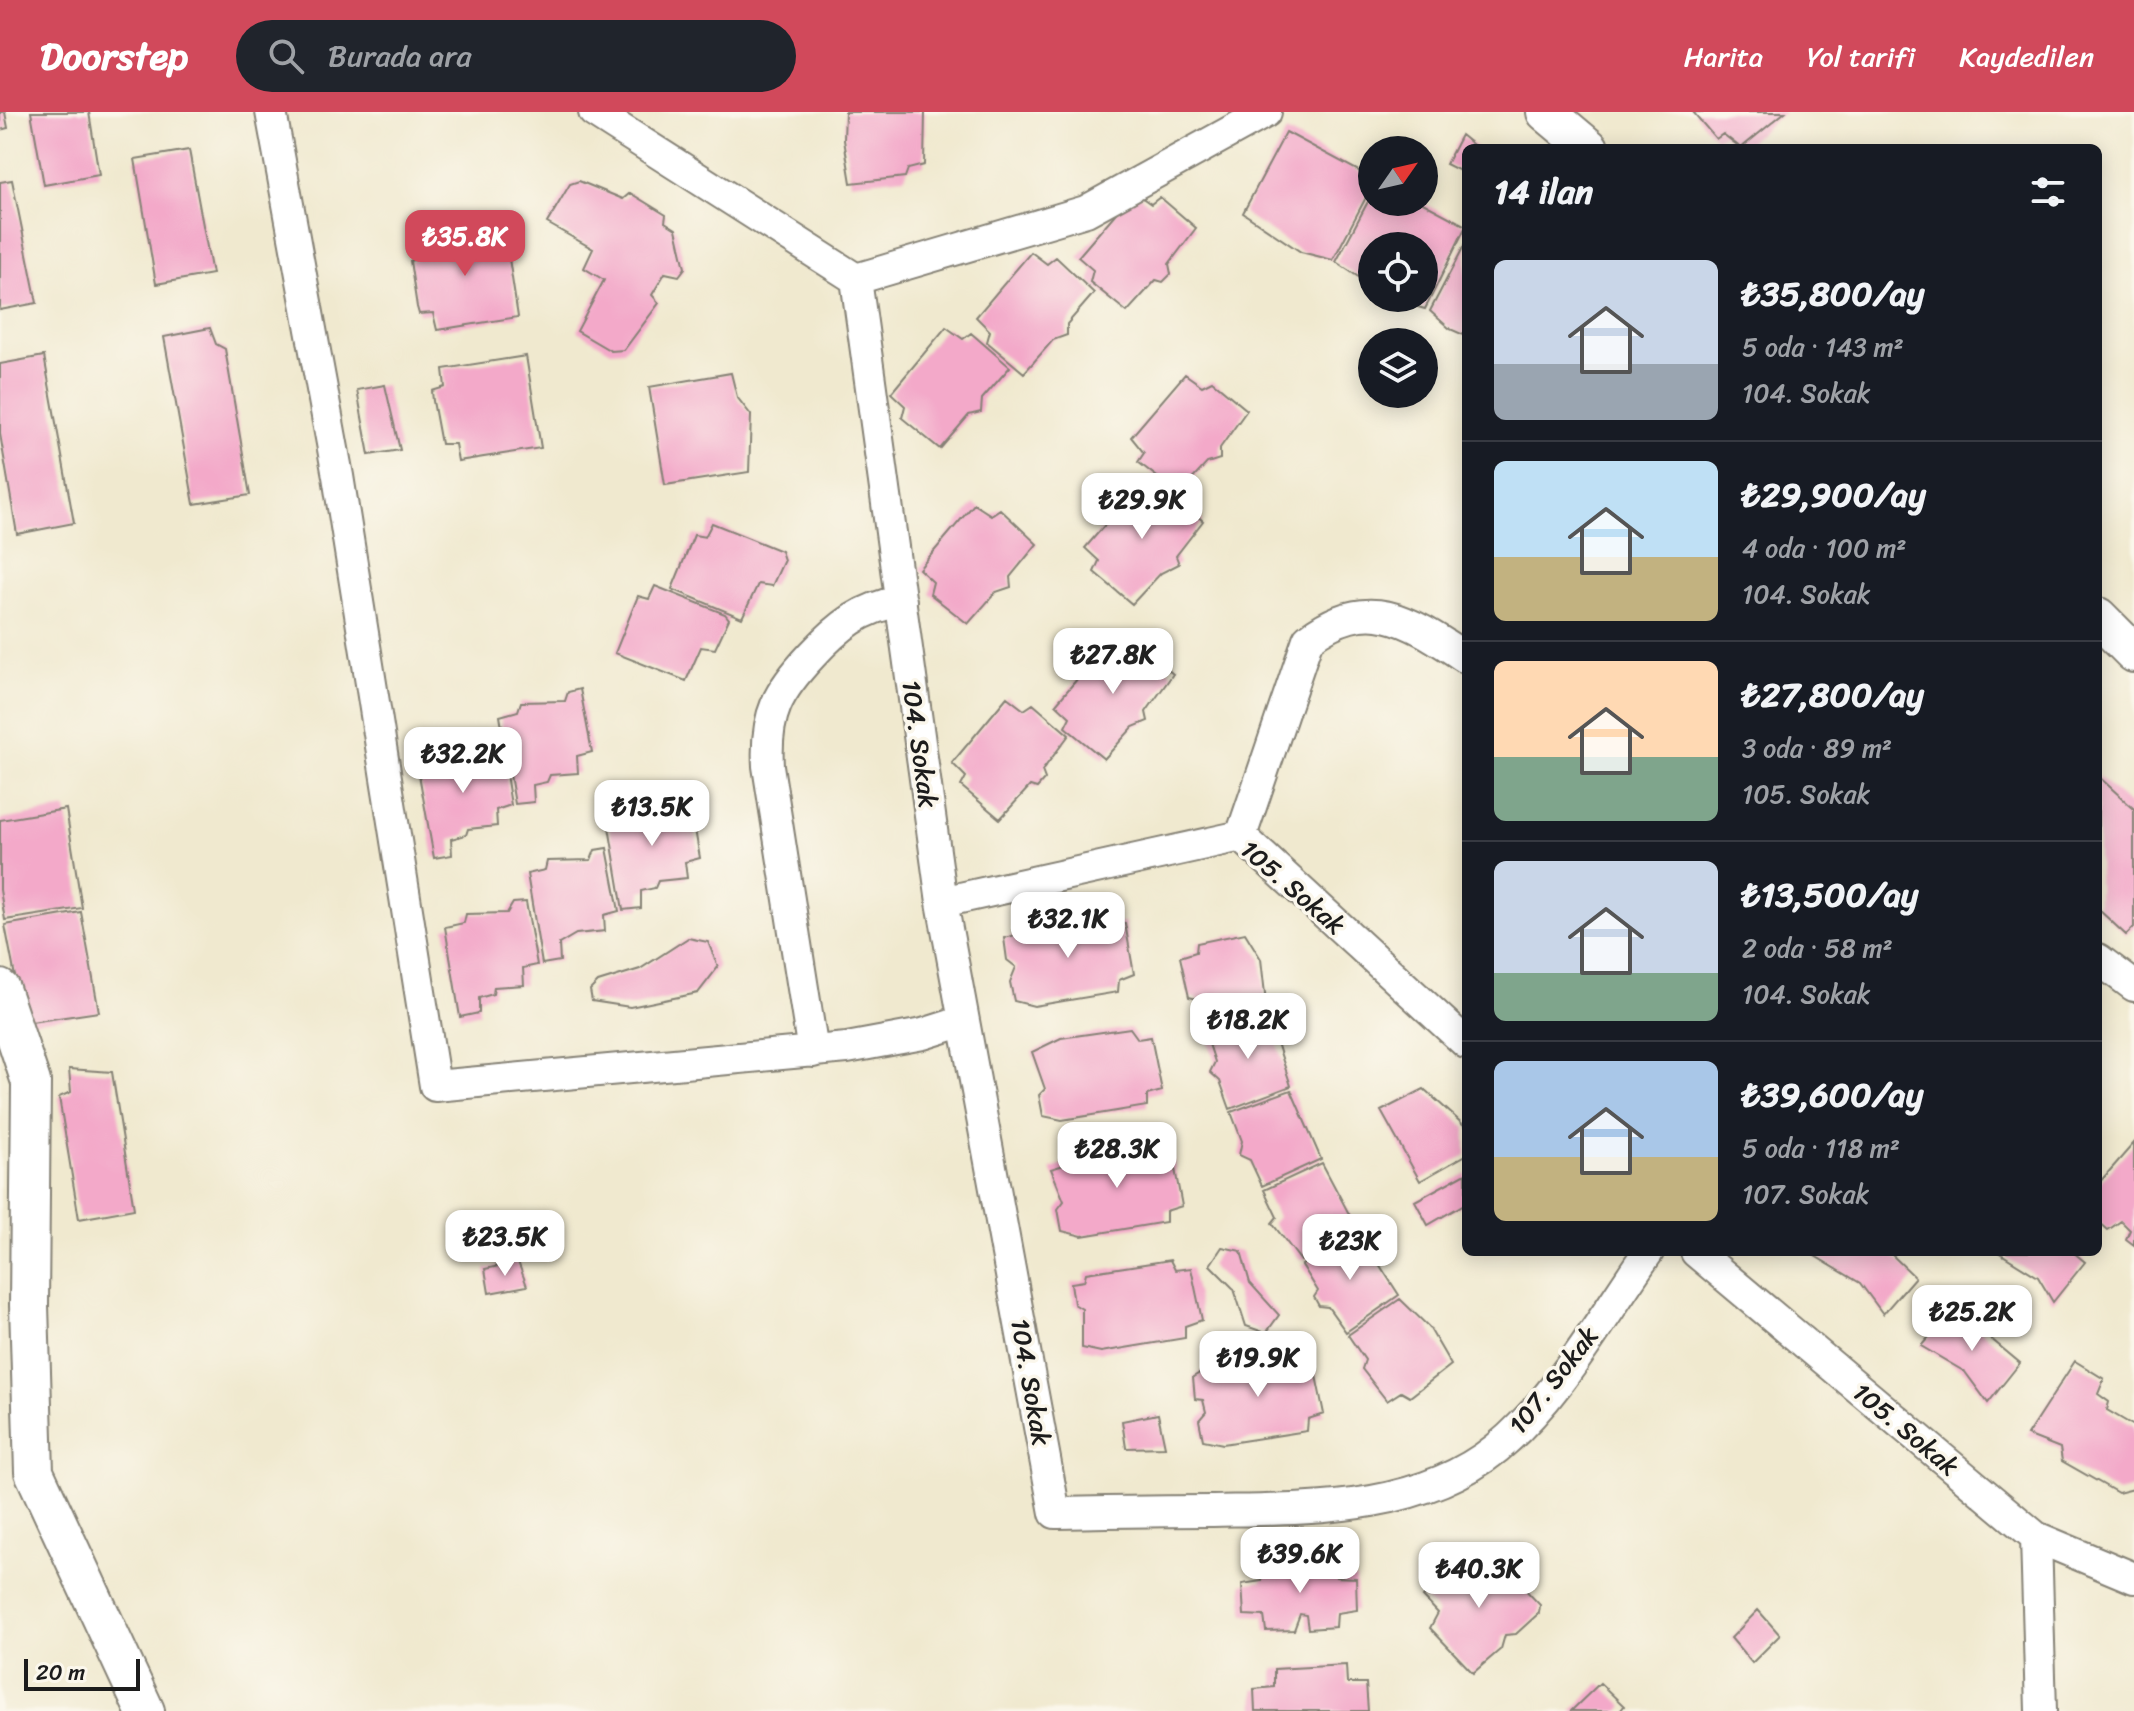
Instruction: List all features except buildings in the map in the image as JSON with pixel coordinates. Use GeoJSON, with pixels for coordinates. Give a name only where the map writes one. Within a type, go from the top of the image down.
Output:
{"type":"FeatureCollection","features":[{"type":"Feature","properties":{"kind":"street"},"geometry":{"type":"LineString","coordinates":[[271,112],[338,476],[435,1086],[813,1052],[881,1043],[964,1021]]}},
{"type":"Feature","properties":{"kind":"street"},"geometry":{"type":"LineString","coordinates":[[594,112],[856,279],[1086,211],[1266,112]]}},
{"type":"Feature","properties":{"kind":"street"},"geometry":{"type":"LineString","coordinates":[[1546,112],[1584,144]]}},
{"type":"Feature","properties":{"kind":"street","name":"104. Sokak"},"geometry":{"type":"LineString","coordinates":[[856,279],[942,902],[1055,1513]]}},
{"type":"Feature","properties":{"kind":"street"},"geometry":{"type":"LineString","coordinates":[[813,1052],[768,766],[770,718],[786,682],[841,624],[861,612],[901,601]]}},
{"type":"Feature","properties":{"kind":"street"},"geometry":{"type":"LineString","coordinates":[[1241,836],[1308,639],[1337,621],[1370,613],[1396,617],[1419,627],[1462,655]]}},
{"type":"Feature","properties":{"kind":"street"},"geometry":{"type":"LineString","coordinates":[[2102,621],[2134,653]]}},
{"type":"Feature","properties":{"kind":"street","name":"105. Sokak"},"geometry":{"type":"LineString","coordinates":[[942,902],[1241,836],[1462,1039]]}},
{"type":"Feature","properties":{"kind":"street"},"geometry":{"type":"LineString","coordinates":[[2102,962],[2134,986]]}},
{"type":"Feature","properties":{"kind":"street"},"geometry":{"type":"LineString","coordinates":[[0,989],[31,1082],[29,1305],[34,1472],[145,1711]]}},
{"type":"Feature","properties":{"kind":"street","name":"107. Sokak"},"geometry":{"type":"LineString","coordinates":[[1055,1513],[1318,1509],[1372,1501],[1435,1484],[1495,1449],[1535,1411],[1645,1256]]}},
{"type":"Feature","properties":{"kind":"street","name":"105. Sokak"},"geometry":{"type":"LineString","coordinates":[[1701,1256],[2036,1537],[2134,1578]]}},
{"type":"Feature","properties":{"kind":"street"},"geometry":{"type":"LineString","coordinates":[[2036,1537],[2041,1711]]}}]}
